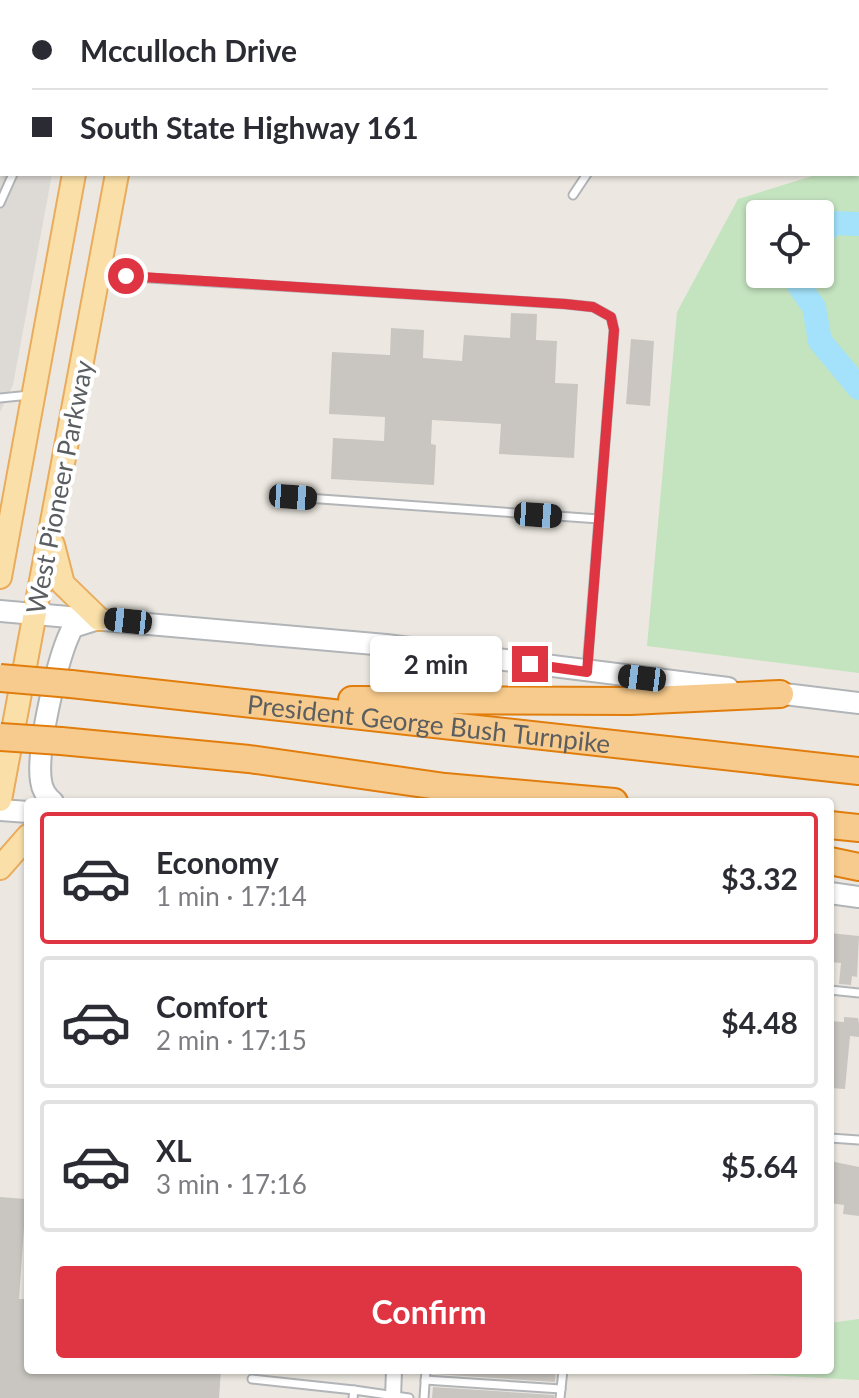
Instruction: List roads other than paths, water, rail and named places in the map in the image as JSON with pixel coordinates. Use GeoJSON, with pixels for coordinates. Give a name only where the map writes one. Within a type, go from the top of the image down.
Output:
{"type":"FeatureCollection","features":[{"type":"Feature","properties":{"kind":"highway","name":"President George Bush Turnpike"},"geometry":{"type":"LineString","coordinates":[[0,678],[859,771]]}},
{"type":"Feature","properties":{"kind":"highway"},"geometry":{"type":"LineString","coordinates":[[253,703],[355,699],[630,701],[780,694]]}},
{"type":"Feature","properties":{"kind":"highway"},"geometry":{"type":"LineString","coordinates":[[0,737],[249,759],[502,798]]}},
{"type":"Feature","properties":{"kind":"highway"},"geometry":{"type":"LineString","coordinates":[[445,787],[569,798]]}},
{"type":"Feature","properties":{"kind":"highway"},"geometry":{"type":"LineString","coordinates":[[834,825],[859,828]]}},
{"type":"Feature","properties":{"kind":"highway"},"geometry":{"type":"LineString","coordinates":[[834,862],[859,867]]}},
{"type":"Feature","properties":{"kind":"main road","name":"West Pioneer Parkway"},"geometry":{"type":"LineString","coordinates":[[0,577],[4,539],[74,176]]}},
{"type":"Feature","properties":{"kind":"main road","name":"West Pioneer Parkway"},"geometry":{"type":"LineString","coordinates":[[0,800],[117,176]]}},
{"type":"Feature","properties":{"kind":"main road"},"geometry":{"type":"LineString","coordinates":[[51,532],[63,584],[99,619]]}},
{"type":"Feature","properties":{"kind":"main road"},"geometry":{"type":"LineString","coordinates":[[0,611],[386,645],[859,703]]}},
{"type":"Feature","properties":{"kind":"main road"},"geometry":{"type":"LineString","coordinates":[[50,798],[41,784],[40,762],[62,646],[73,627],[99,619]]}},
{"type":"Feature","properties":{"kind":"main road"},"geometry":{"type":"LineString","coordinates":[[0,810],[24,812]]}},
{"type":"Feature","properties":{"kind":"main road"},"geometry":{"type":"LineString","coordinates":[[0,868],[24,841]]}},
{"type":"Feature","properties":{"kind":"main road"},"geometry":{"type":"LineString","coordinates":[[834,894],[859,897]]}},
{"type":"Feature","properties":{"kind":"street"},"geometry":{"type":"LineString","coordinates":[[393,1396],[394,1374]]}},
{"type":"Feature","properties":{"kind":"lane"},"geometry":{"type":"LineString","coordinates":[[0,203],[12,176]]}},
{"type":"Feature","properties":{"kind":"lane"},"geometry":{"type":"LineString","coordinates":[[573,195],[586,176]]}},
{"type":"Feature","properties":{"kind":"lane"},"geometry":{"type":"LineString","coordinates":[[99,275],[593,307],[611,317],[614,330],[587,672]]}},
{"type":"Feature","properties":{"kind":"lane"},"geometry":{"type":"LineString","coordinates":[[0,398],[33,395]]}},
{"type":"Feature","properties":{"kind":"lane"},"geometry":{"type":"LineString","coordinates":[[293,497],[599,519]]}},
{"type":"Feature","properties":{"kind":"lane"},"geometry":{"type":"LineString","coordinates":[[834,990],[859,993]]}},
{"type":"Feature","properties":{"kind":"lane"},"geometry":{"type":"LineString","coordinates":[[834,1138],[859,1140]]}},
{"type":"Feature","properties":{"kind":"lane"},"geometry":{"type":"LineString","coordinates":[[424,1398],[426,1374]]}},
{"type":"Feature","properties":{"kind":"lane"},"geometry":{"type":"LineString","coordinates":[[425,1380],[561,1394],[563,1374]]}},
{"type":"Feature","properties":{"kind":"lane"},"geometry":{"type":"LineString","coordinates":[[252,1379],[325,1384],[353,1394],[409,1398]]}},
{"type":"Feature","properties":{"kind":"waterway"},"geometry":{"type":"LineString","coordinates":[[834,223],[859,224]]}},
{"type":"Feature","properties":{"kind":"waterway"},"geometry":{"type":"LineString","coordinates":[[801,288],[814,307],[820,341],[859,388]]}}]}
